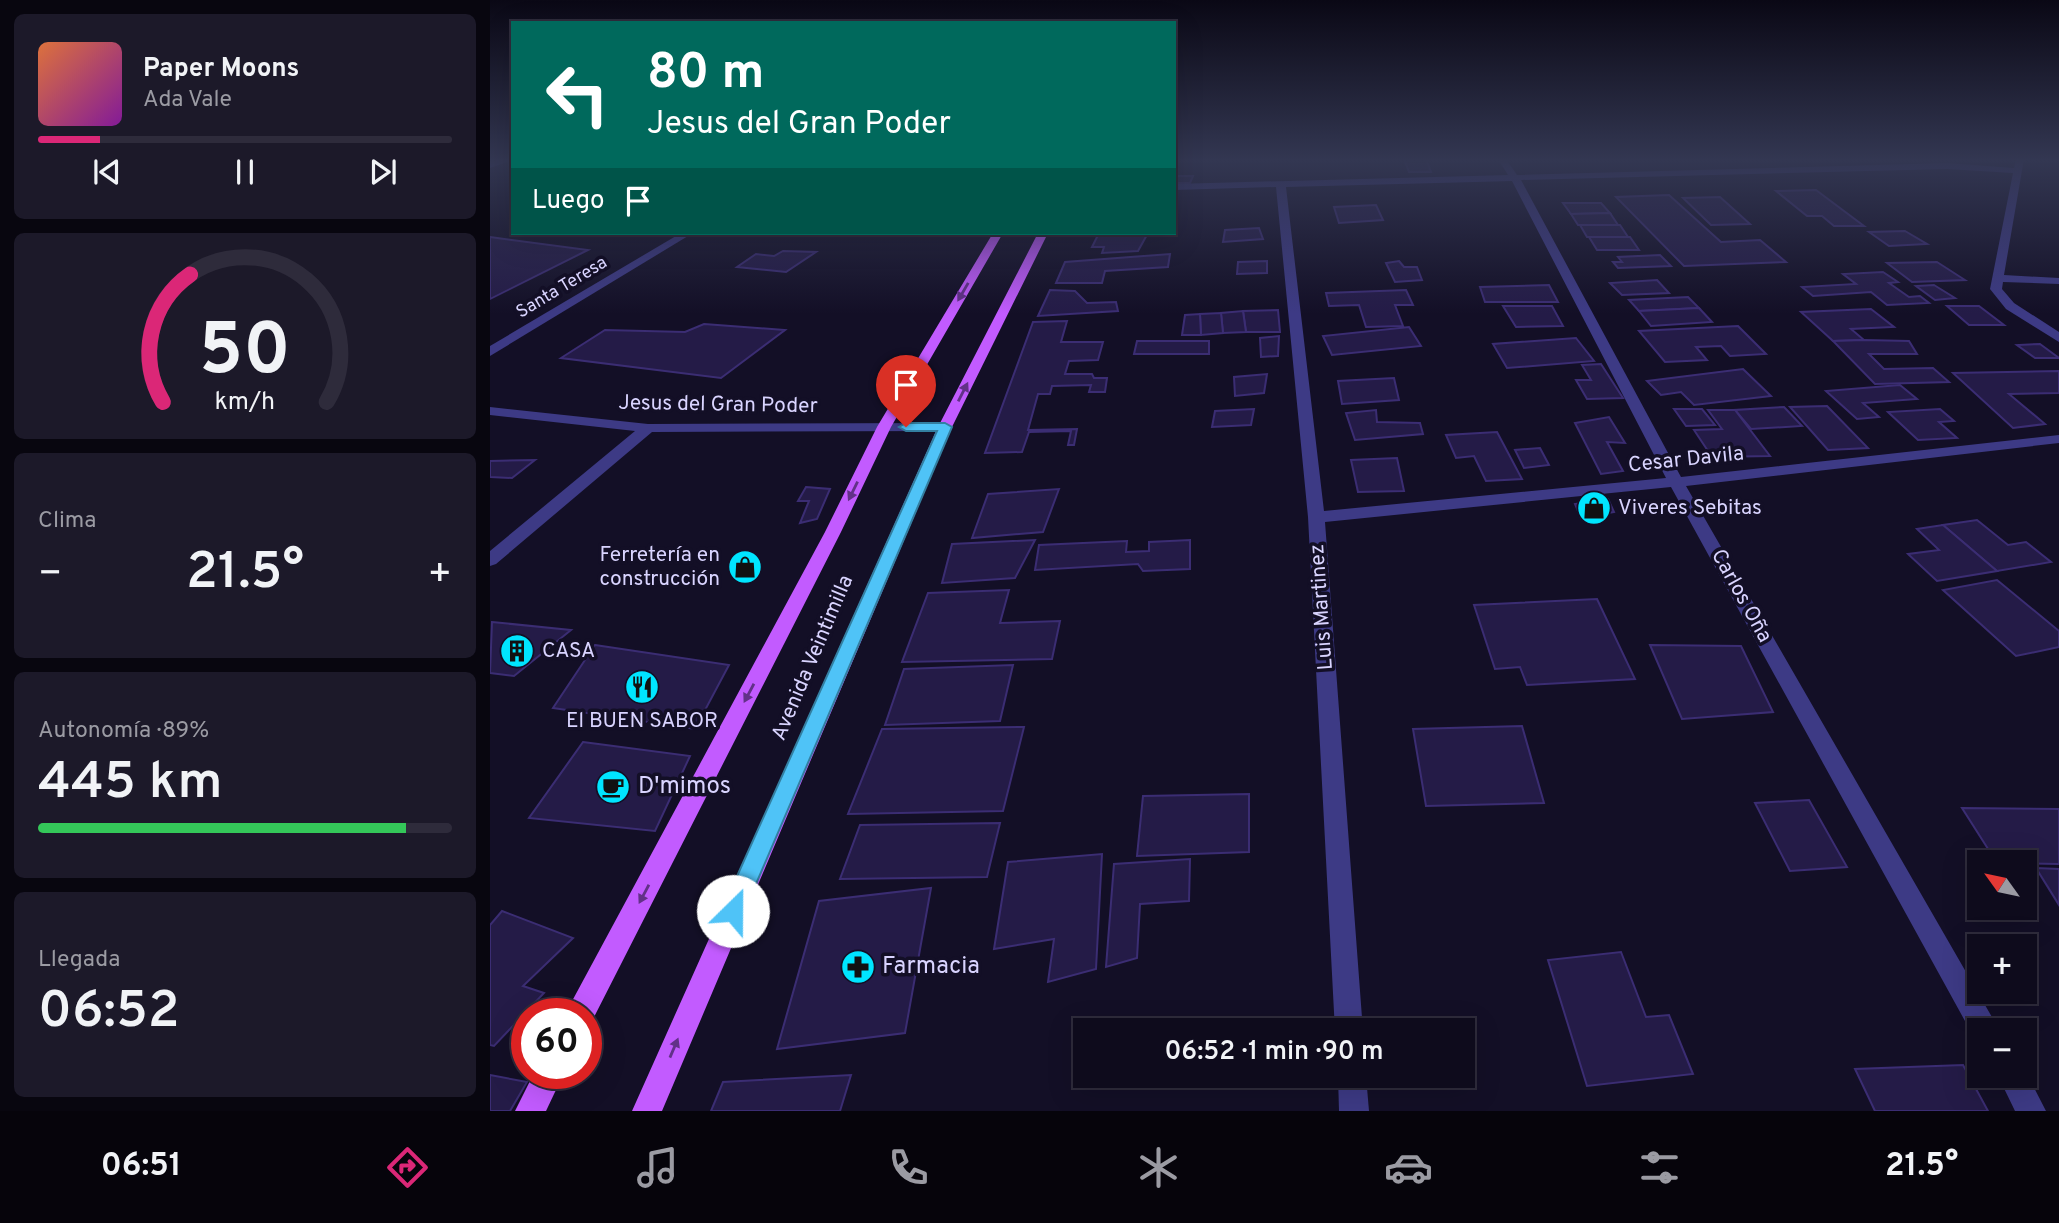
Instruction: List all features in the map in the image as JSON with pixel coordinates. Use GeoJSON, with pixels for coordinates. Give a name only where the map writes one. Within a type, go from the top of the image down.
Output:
{"type":"FeatureCollection","features":[{"type":"Feature","properties":{"kind":"main road","name":"Avenida Veintimilla"},"geometry":{"type":"LineString","coordinates":[[589,998],[833,532],[884,427],[997,235]]}},
{"type":"Feature","properties":{"kind":"main road","name":"Avenida Veintimilla"},"geometry":{"type":"LineString","coordinates":[[646,1111],[945,427],[1042,235]]}},
{"type":"Feature","properties":{"kind":"main road"},"geometry":{"type":"LineString","coordinates":[[530,1111],[542,1089]]}},
{"type":"Feature","properties":{"kind":"street","name":"Luis Martinez"},"geometry":{"type":"LineString","coordinates":[[1284,211],[1316,517],[1348,1018]]}},
{"type":"Feature","properties":{"kind":"street","name":"Carlos Oña"},"geometry":{"type":"LineString","coordinates":[[1533,211],[1676,482],[1979,1018]]}},
{"type":"Feature","properties":{"kind":"street"},"geometry":{"type":"LineString","coordinates":[[2010,211],[1997,289],[2010,306],[2059,338]]}},
{"type":"Feature","properties":{"kind":"street","name":"Santa Teresa"},"geometry":{"type":"LineString","coordinates":[[490,352],[685,235]]}},
{"type":"Feature","properties":{"kind":"street"},"geometry":{"type":"LineString","coordinates":[[1997,278],[2059,281]]}},
{"type":"Feature","properties":{"kind":"street","name":"Jesus del Gran Poder"},"geometry":{"type":"LineString","coordinates":[[490,411],[648,428],[945,427]]}},
{"type":"Feature","properties":{"kind":"street"},"geometry":{"type":"LineString","coordinates":[[490,560],[648,428]]}},
{"type":"Feature","properties":{"kind":"street","name":"Cesar Davila"},"geometry":{"type":"LineString","coordinates":[[1316,517],[1676,482],[2059,439]]}},
{"type":"Feature","properties":{"kind":"street"},"geometry":{"type":"LineString","coordinates":[[1353,1088],[1354,1111]]}},
{"type":"Feature","properties":{"kind":"street"},"geometry":{"type":"LineString","coordinates":[[2019,1088],[2031,1111]]}},
{"type":"Feature","properties":{"kind":"building"},"geometry":{"type":"Polygon","coordinates":[[[1335,211],[1379,211],[1383,220],[1339,223],[1335,211]]]}},
{"type":"Feature","properties":{"kind":"building"},"geometry":{"type":"Polygon","coordinates":[[[1569,211],[1610,213],[1571,214],[1569,211]]]}},
{"type":"Feature","properties":{"kind":"building"},"geometry":{"type":"Polygon","coordinates":[[[1630,211],[1687,211],[1721,242],[1760,240],[1786,262],[1684,266],[1630,211]]]}},
{"type":"Feature","properties":{"kind":"building"},"geometry":{"type":"Polygon","coordinates":[[[1696,211],[1735,211],[1750,224],[1711,225],[1696,211]]]}},
{"type":"Feature","properties":{"kind":"building"},"geometry":{"type":"Polygon","coordinates":[[[1801,211],[1844,211],[1864,226],[1834,226],[1822,216],[1807,216],[1801,211]]]}},
{"type":"Feature","properties":{"kind":"building"},"geometry":{"type":"Polygon","coordinates":[[[1610,213],[1618,225],[1578,225],[1571,214],[1610,213]]]}},
{"type":"Feature","properties":{"kind":"building"},"geometry":{"type":"Polygon","coordinates":[[[1580,225],[1620,225],[1628,237],[1587,237],[1580,225]]]}},
{"type":"Feature","properties":{"kind":"building"},"geometry":{"type":"Polygon","coordinates":[[[1259,228],[1263,239],[1223,242],[1225,230],[1259,228]]]}},
{"type":"Feature","properties":{"kind":"building"},"geometry":{"type":"Polygon","coordinates":[[[1905,231],[1927,244],[1889,246],[1869,232],[1905,231]]]}},
{"type":"Feature","properties":{"kind":"building"},"geometry":{"type":"Polygon","coordinates":[[[1098,235],[1147,235],[1138,251],[1102,253],[1104,247],[1092,247],[1098,235]]]}},
{"type":"Feature","properties":{"kind":"building"},"geometry":{"type":"Polygon","coordinates":[[[490,237],[588,250],[490,299],[490,237]]]}},
{"type":"Feature","properties":{"kind":"building"},"geometry":{"type":"Polygon","coordinates":[[[1589,237],[1630,237],[1639,250],[1597,250],[1589,237]]]}},
{"type":"Feature","properties":{"kind":"building"},"geometry":{"type":"Polygon","coordinates":[[[783,251],[816,252],[786,272],[737,267],[756,254],[774,256],[783,251]]]}},
{"type":"Feature","properties":{"kind":"building"},"geometry":{"type":"Polygon","coordinates":[[[1170,254],[1168,267],[1105,271],[1102,283],[1056,283],[1065,262],[1170,254]]]}},
{"type":"Feature","properties":{"kind":"building"},"geometry":{"type":"Polygon","coordinates":[[[1660,255],[1671,266],[1618,268],[1613,262],[1622,262],[1618,257],[1660,255]]]}},
{"type":"Feature","properties":{"kind":"building"},"geometry":{"type":"Polygon","coordinates":[[[1267,261],[1267,273],[1237,274],[1238,262],[1267,261]]]}},
{"type":"Feature","properties":{"kind":"building"},"geometry":{"type":"Polygon","coordinates":[[[1399,261],[1404,267],[1417,267],[1422,280],[1395,282],[1386,263],[1399,261]]]}},
{"type":"Feature","properties":{"kind":"building"},"geometry":{"type":"Polygon","coordinates":[[[1937,262],[1965,280],[1912,282],[1887,263],[1937,262]]]}},
{"type":"Feature","properties":{"kind":"building"},"geometry":{"type":"Polygon","coordinates":[[[1883,272],[1898,282],[1889,283],[1909,297],[1920,296],[1929,303],[1887,305],[1871,292],[1813,296],[1802,287],[1856,284],[1843,274],[1883,272]]]}},
{"type":"Feature","properties":{"kind":"building"},"geometry":{"type":"Polygon","coordinates":[[[1657,280],[1669,293],[1622,295],[1610,283],[1657,280]]]}},
{"type":"Feature","properties":{"kind":"building"},"geometry":{"type":"Polygon","coordinates":[[[1549,285],[1558,302],[1485,302],[1480,287],[1549,285]]]}},
{"type":"Feature","properties":{"kind":"building"},"geometry":{"type":"Polygon","coordinates":[[[1934,285],[1955,298],[1935,300],[1916,286],[1934,285]]]}},
{"type":"Feature","properties":{"kind":"building"},"geometry":{"type":"Polygon","coordinates":[[[1050,290],[1075,291],[1087,303],[1116,302],[1118,311],[1038,316],[1050,290]]]}},
{"type":"Feature","properties":{"kind":"building"},"geometry":{"type":"Polygon","coordinates":[[[1406,290],[1413,305],[1395,305],[1403,326],[1366,327],[1359,305],[1329,306],[1326,293],[1406,290]]]}},
{"type":"Feature","properties":{"kind":"building"},"geometry":{"type":"Polygon","coordinates":[[[1688,297],[1699,308],[1639,311],[1629,300],[1688,297]]]}},
{"type":"Feature","properties":{"kind":"building"},"geometry":{"type":"Polygon","coordinates":[[[1503,306],[1552,306],[1563,326],[1516,327],[1503,306]]]}},
{"type":"Feature","properties":{"kind":"building"},"geometry":{"type":"Polygon","coordinates":[[[1947,306],[1979,306],[2004,325],[1969,325],[1947,306]]]}},
{"type":"Feature","properties":{"kind":"building"},"geometry":{"type":"Polygon","coordinates":[[[1699,308],[1712,322],[1651,326],[1639,311],[1699,308]]]}},
{"type":"Feature","properties":{"kind":"building"},"geometry":{"type":"Polygon","coordinates":[[[1871,309],[1894,327],[1851,329],[1864,340],[1833,341],[1801,312],[1871,309]]]}},
{"type":"Feature","properties":{"kind":"building"},"geometry":{"type":"Polygon","coordinates":[[[1278,310],[1280,332],[1246,332],[1243,311],[1278,310]]]}},
{"type":"Feature","properties":{"kind":"building"},"geometry":{"type":"Polygon","coordinates":[[[1243,311],[1246,332],[1223,333],[1221,313],[1243,311]]]}},
{"type":"Feature","properties":{"kind":"building"},"geometry":{"type":"Polygon","coordinates":[[[1221,313],[1223,333],[1201,335],[1200,314],[1221,313]]]}},
{"type":"Feature","properties":{"kind":"building"},"geometry":{"type":"Polygon","coordinates":[[[1200,314],[1201,335],[1182,335],[1185,315],[1200,314]]]}},
{"type":"Feature","properties":{"kind":"building"},"geometry":{"type":"Polygon","coordinates":[[[1067,321],[1061,342],[1103,342],[1098,360],[1069,361],[1065,374],[1092,374],[1094,378],[1107,378],[1105,392],[1089,392],[1091,385],[1052,386],[1050,394],[1038,394],[1028,430],[1077,429],[1074,445],[1068,445],[1071,431],[1029,432],[1022,452],[985,453],[1033,322],[1067,321]]]}},
{"type":"Feature","properties":{"kind":"building"},"geometry":{"type":"Polygon","coordinates":[[[704,324],[785,330],[721,378],[561,358],[605,330],[685,332],[704,324]]]}},
{"type":"Feature","properties":{"kind":"building"},"geometry":{"type":"Polygon","coordinates":[[[1738,326],[1766,354],[1730,356],[1721,346],[1696,347],[1707,360],[1665,362],[1639,331],[1738,326]]]}},
{"type":"Feature","properties":{"kind":"building"},"geometry":{"type":"Polygon","coordinates":[[[1409,327],[1421,346],[1332,355],[1323,336],[1409,327]]]}},
{"type":"Feature","properties":{"kind":"building"},"geometry":{"type":"Polygon","coordinates":[[[1279,336],[1278,356],[1261,357],[1260,338],[1279,336]]]}},
{"type":"Feature","properties":{"kind":"building"},"geometry":{"type":"Polygon","coordinates":[[[1576,338],[1594,361],[1507,368],[1493,344],[1576,338]]]}},
{"type":"Feature","properties":{"kind":"building"},"geometry":{"type":"Polygon","coordinates":[[[1137,341],[1209,341],[1209,354],[1134,354],[1137,341]]]}},
{"type":"Feature","properties":{"kind":"building"},"geometry":{"type":"Polygon","coordinates":[[[1833,341],[1909,341],[1917,354],[1869,354],[1884,369],[1933,368],[1949,382],[1875,384],[1833,341]]]}},
{"type":"Feature","properties":{"kind":"building"},"geometry":{"type":"Polygon","coordinates":[[[2040,344],[2059,358],[2035,358],[2017,345],[2040,344]]]}},
{"type":"Feature","properties":{"kind":"building"},"geometry":{"type":"Polygon","coordinates":[[[1601,364],[1623,398],[1587,399],[1576,380],[1591,380],[1582,365],[1601,364]]]}},
{"type":"Feature","properties":{"kind":"building"},"geometry":{"type":"Polygon","coordinates":[[[1743,369],[1771,396],[1694,405],[1681,392],[1661,395],[1647,381],[1743,369]]]}},
{"type":"Feature","properties":{"kind":"building"},"geometry":{"type":"Polygon","coordinates":[[[2059,371],[2059,393],[2009,394],[2045,424],[2013,428],[1953,373],[2059,371]]]}},
{"type":"Feature","properties":{"kind":"building"},"geometry":{"type":"Polygon","coordinates":[[[1267,374],[1264,393],[1235,396],[1234,377],[1267,374]]]}},
{"type":"Feature","properties":{"kind":"building"},"geometry":{"type":"Polygon","coordinates":[[[1394,378],[1399,400],[1342,404],[1338,381],[1394,378]]]}},
{"type":"Feature","properties":{"kind":"building"},"geometry":{"type":"Polygon","coordinates":[[[1900,385],[1917,399],[1863,403],[1879,417],[1857,419],[1826,391],[1900,385]]]}},
{"type":"Feature","properties":{"kind":"building"},"geometry":{"type":"Polygon","coordinates":[[[1827,406],[1868,448],[1828,450],[1790,407],[1827,406]]]}},
{"type":"Feature","properties":{"kind":"building"},"geometry":{"type":"Polygon","coordinates":[[[1784,407],[1802,426],[1751,429],[1735,410],[1784,407]]]}},
{"type":"Feature","properties":{"kind":"building"},"geometry":{"type":"Polygon","coordinates":[[[1254,409],[1251,425],[1212,427],[1215,411],[1254,409]]]}},
{"type":"Feature","properties":{"kind":"building"},"geometry":{"type":"Polygon","coordinates":[[[1674,409],[1702,409],[1715,425],[1686,426],[1674,409]]]}},
{"type":"Feature","properties":{"kind":"building"},"geometry":{"type":"Polygon","coordinates":[[[1940,409],[1954,421],[1939,422],[1957,438],[1918,440],[1888,412],[1940,409]]]}},
{"type":"Feature","properties":{"kind":"building"},"geometry":{"type":"Polygon","coordinates":[[[1376,410],[1377,422],[1420,423],[1423,434],[1355,440],[1346,413],[1376,410]]]}},
{"type":"Feature","properties":{"kind":"building"},"geometry":{"type":"Polygon","coordinates":[[[1708,410],[1735,410],[1770,456],[1712,457],[1694,430],[1722,429],[1708,410]]]}},
{"type":"Feature","properties":{"kind":"building"},"geometry":{"type":"Polygon","coordinates":[[[1609,417],[1625,443],[1607,442],[1623,471],[1601,474],[1575,423],[1609,417]]]}},
{"type":"Feature","properties":{"kind":"building"},"geometry":{"type":"Polygon","coordinates":[[[1497,432],[1522,479],[1486,481],[1474,456],[1456,458],[1446,435],[1497,432]]]}},
{"type":"Feature","properties":{"kind":"building"},"geometry":{"type":"Polygon","coordinates":[[[1540,448],[1549,465],[1524,468],[1515,450],[1540,448]]]}},
{"type":"Feature","properties":{"kind":"building"},"geometry":{"type":"Polygon","coordinates":[[[1397,458],[1404,491],[1358,492],[1351,460],[1397,458]]]}},
{"type":"Feature","properties":{"kind":"building"},"geometry":{"type":"Polygon","coordinates":[[[535,460],[512,478],[490,477],[490,461],[535,460]]]}},
{"type":"Feature","properties":{"kind":"building"},"geometry":{"type":"Polygon","coordinates":[[[806,487],[830,489],[817,519],[800,523],[809,501],[798,501],[806,487]]]}},
{"type":"Feature","properties":{"kind":"building"},"geometry":{"type":"Polygon","coordinates":[[[1059,489],[1043,532],[972,538],[988,494],[1059,489]]]}},
{"type":"Feature","properties":{"kind":"building","name":"Viveres Sebitas"},"geometry":{"type":"Polygon","coordinates":[[[1608,499],[1614,512],[1581,518],[1575,504],[1608,499]]]}},
{"type":"Feature","properties":{"kind":"building"},"geometry":{"type":"Polygon","coordinates":[[[1977,520],[2008,545],[2026,542],[2051,562],[1997,571],[1943,525],[1977,520]]]}},
{"type":"Feature","properties":{"kind":"building"},"geometry":{"type":"Polygon","coordinates":[[[1943,525],[1997,571],[1937,581],[1908,554],[1939,550],[1917,529],[1943,525]]]}},
{"type":"Feature","properties":{"kind":"building"},"geometry":{"type":"Polygon","coordinates":[[[1035,540],[1015,578],[942,583],[952,544],[1035,540]]]}},
{"type":"Feature","properties":{"kind":"building"},"geometry":{"type":"Polygon","coordinates":[[[1190,540],[1190,569],[1143,571],[1138,564],[1035,570],[1039,545],[1127,541],[1126,552],[1149,551],[1149,542],[1190,540]]]}},
{"type":"Feature","properties":{"kind":"building"},"geometry":{"type":"Polygon","coordinates":[[[1997,580],[2059,631],[2059,647],[2016,656],[1943,590],[1997,580]]]}},
{"type":"Feature","properties":{"kind":"building"},"geometry":{"type":"Polygon","coordinates":[[[1009,590],[1000,623],[1060,621],[1052,659],[902,662],[928,593],[1009,590]]]}},
{"type":"Feature","properties":{"kind":"building"},"geometry":{"type":"Polygon","coordinates":[[[1597,599],[1635,679],[1527,685],[1520,667],[1495,669],[1474,605],[1597,599]]]}},
{"type":"Feature","properties":{"kind":"building","name":"CASA"},"geometry":{"type":"Polygon","coordinates":[[[492,622],[571,630],[514,676],[490,673],[492,622]]]}},
{"type":"Feature","properties":{"kind":"building","name":"El BUEN SABOR"},"geometry":{"type":"Polygon","coordinates":[[[595,645],[729,665],[695,729],[553,708],[595,645]]]}},
{"type":"Feature","properties":{"kind":"building"},"geometry":{"type":"Polygon","coordinates":[[[1650,645],[1741,646],[1773,712],[1682,719],[1650,645]]]}},
{"type":"Feature","properties":{"kind":"building"},"geometry":{"type":"Polygon","coordinates":[[[1013,665],[1000,721],[885,725],[904,669],[1013,665]]]}},
{"type":"Feature","properties":{"kind":"building"},"geometry":{"type":"Polygon","coordinates":[[[1522,726],[1544,803],[1426,806],[1413,729],[1522,726]]]}},
{"type":"Feature","properties":{"kind":"building"},"geometry":{"type":"Polygon","coordinates":[[[1024,727],[1003,811],[848,814],[882,729],[1024,727]]]}},
{"type":"Feature","properties":{"kind":"building","name":"D'mimos"},"geometry":{"type":"Polygon","coordinates":[[[583,742],[690,756],[655,831],[529,818],[583,742]]]}},
{"type":"Feature","properties":{"kind":"building"},"geometry":{"type":"Polygon","coordinates":[[[1249,794],[1249,852],[1137,856],[1143,796],[1249,794]]]}},
{"type":"Feature","properties":{"kind":"building"},"geometry":{"type":"Polygon","coordinates":[[[1809,800],[1847,867],[1790,871],[1755,803],[1809,800]]]}},
{"type":"Feature","properties":{"kind":"building"},"geometry":{"type":"Polygon","coordinates":[[[1962,808],[2059,809],[2059,864],[2037,864],[2037,850],[1989,850],[1962,808]]]}},
{"type":"Feature","properties":{"kind":"building"},"geometry":{"type":"Polygon","coordinates":[[[1000,823],[987,877],[840,879],[860,825],[1000,823]]]}},
{"type":"Feature","properties":{"kind":"building"},"geometry":{"type":"Polygon","coordinates":[[[1102,854],[1096,969],[1048,982],[1054,939],[994,949],[1008,862],[1102,854]]]}},
{"type":"Feature","properties":{"kind":"building"},"geometry":{"type":"Polygon","coordinates":[[[1190,859],[1189,901],[1140,904],[1137,958],[1106,967],[1114,864],[1190,859]]]}},
{"type":"Feature","properties":{"kind":"building"},"geometry":{"type":"Polygon","coordinates":[[[2037,868],[2059,869],[2059,905],[2037,870],[2037,868]]]}},
{"type":"Feature","properties":{"kind":"building","name":"Farmacia"},"geometry":{"type":"Polygon","coordinates":[[[931,888],[905,1033],[777,1049],[819,901],[931,888]]]}},
{"type":"Feature","properties":{"kind":"building"},"geometry":{"type":"Polygon","coordinates":[[[502,911],[573,938],[523,986],[544,993],[539,998],[511,998],[511,1028],[494,1046],[490,1045],[490,925],[502,911]]]}},
{"type":"Feature","properties":{"kind":"building"},"geometry":{"type":"Polygon","coordinates":[[[1621,952],[1646,1017],[1669,1015],[1693,1074],[1587,1086],[1548,960],[1621,952]]]}},
{"type":"Feature","properties":{"kind":"building"},"geometry":{"type":"Polygon","coordinates":[[[1963,1065],[1967,1072],[1967,1088],[1976,1088],[1988,1111],[1875,1111],[1855,1069],[1963,1065]]]}},
{"type":"Feature","properties":{"kind":"building"},"geometry":{"type":"Polygon","coordinates":[[[490,1075],[511,1079],[511,1089],[523,1089],[510,1111],[490,1111],[490,1075]]]}},
{"type":"Feature","properties":{"kind":"building"},"geometry":{"type":"Polygon","coordinates":[[[851,1075],[840,1111],[711,1111],[723,1082],[851,1075]]]}},
{"type":"Feature","properties":{"kind":"place","name":"Viveres Sebitas"},"geometry":{"type":"Point","coordinates":[1594,508]}},
{"type":"Feature","properties":{"kind":"place","name":"Ferretería en construcción"},"geometry":{"type":"Point","coordinates":[745,567]}},
{"type":"Feature","properties":{"kind":"place","name":"CASA"},"geometry":{"type":"Point","coordinates":[517,651]}},
{"type":"Feature","properties":{"kind":"place","name":"El BUEN SABOR"},"geometry":{"type":"Point","coordinates":[642,687]}},
{"type":"Feature","properties":{"kind":"place","name":"D'mimos"},"geometry":{"type":"Point","coordinates":[613,787]}},
{"type":"Feature","properties":{"kind":"place","name":"Farmacia"},"geometry":{"type":"Point","coordinates":[858,967]}},
{"type":"Feature","properties":{"kind":"route"},"geometry":{"type":"LineString","coordinates":[[733,911],[945,427],[906,427]]}}]}
